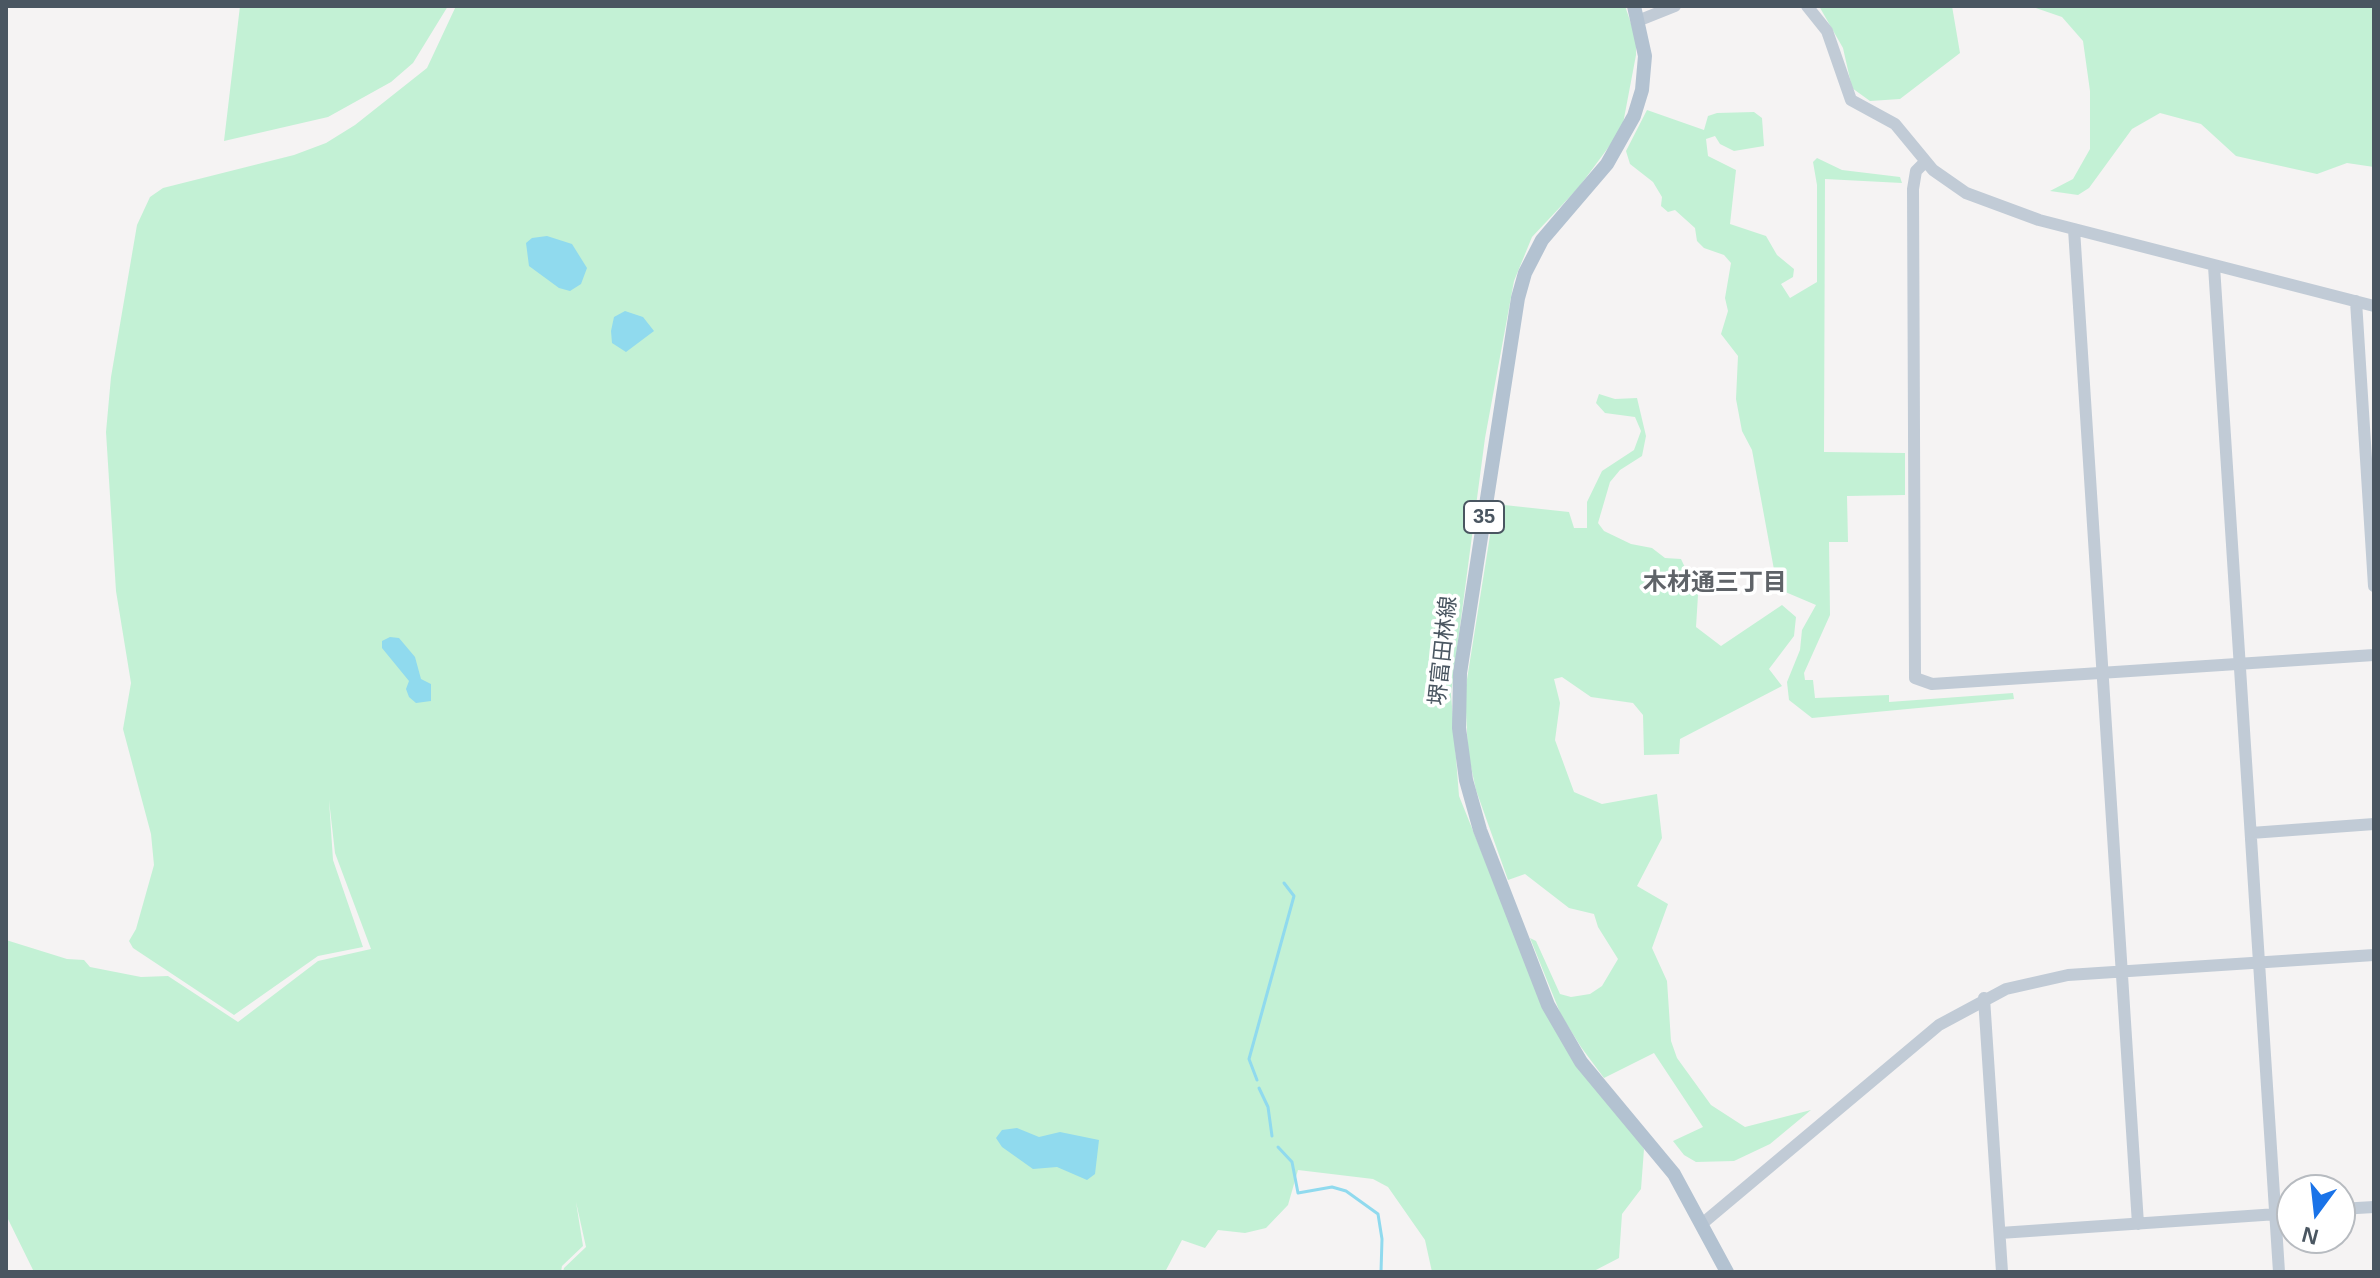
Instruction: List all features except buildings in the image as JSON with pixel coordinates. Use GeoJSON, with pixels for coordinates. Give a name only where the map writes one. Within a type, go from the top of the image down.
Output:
{"type":"FeatureCollection","features":[{"type":"Feature","properties":{"kind":"main road","name":"堺富田林線"},"geometry":{"type":"LineString","coordinates":[[1637,13],[1645,75],[1628,131],[1601,172],[1542,240],[1521,285],[1460,673],[1459,728],[1474,811],[1548,1005],[1571,1048],[1674,1174],[1727,1272]]}},
{"type":"Feature","properties":{"kind":"street"},"geometry":{"type":"LineString","coordinates":[[1637,13],[1675,6]]}},
{"type":"Feature","properties":{"kind":"street"},"geometry":{"type":"LineString","coordinates":[[1807,6],[1827,31],[1851,100],[1895,124],[1925,162],[1966,193],[2074,229],[2374,306]]}},
{"type":"Feature","properties":{"kind":"street"},"geometry":{"type":"LineString","coordinates":[[1925,162],[1916,171],[1913,189],[1915,678],[1932,684],[2374,655]]}},
{"type":"Feature","properties":{"kind":"street"},"geometry":{"type":"LineString","coordinates":[[2074,229],[2138,1224]]}},
{"type":"Feature","properties":{"kind":"street"},"geometry":{"type":"LineString","coordinates":[[2000,1233],[2276,1214],[2214,266]]}},
{"type":"Feature","properties":{"kind":"street"},"geometry":{"type":"LineString","coordinates":[[2356,301],[2374,586]]}},
{"type":"Feature","properties":{"kind":"street"},"geometry":{"type":"LineString","coordinates":[[2251,833],[2374,824]]}},
{"type":"Feature","properties":{"kind":"street"},"geometry":{"type":"LineString","coordinates":[[1703,1223],[1928,1034],[1984,998],[2046,978],[2374,955]]}},
{"type":"Feature","properties":{"kind":"street"},"geometry":{"type":"LineString","coordinates":[[1984,998],[2002,1272]]}},
{"type":"Feature","properties":{"kind":"green space"},"geometry":{"type":"Polygon","coordinates":[[[240,6],[448,6],[413,63],[391,82],[328,117],[224,141],[240,6]]]}},
{"type":"Feature","properties":{"kind":"green space"},"geometry":{"type":"Polygon","coordinates":[[[456,6],[1625,6],[1636,38],[1636,55],[1622,129],[1579,187],[1532,237],[1514,281],[1485,438],[1451,694],[1459,796],[1526,962],[1644,1149],[1641,1189],[1622,1214],[1619,1258],[1592,1272],[1432,1272],[1425,1240],[1388,1187],[1373,1179],[1298,1170],[1288,1205],[1266,1228],[1245,1233],[1218,1230],[1205,1248],[1182,1240],[1165,1272],[563,1272],[586,1247],[576,1202],[583,1246],[562,1266],[561,1272],[34,1272],[6,1215],[6,940],[67,959],[84,960],[90,967],[141,977],[168,976],[238,1022],[318,961],[371,949],[335,853],[329,800],[333,860],[363,947],[318,956],[234,1015],[133,948],[129,941],[136,929],[154,865],[151,834],[123,729],[131,683],[116,591],[106,432],[111,377],[137,225],[150,197],[163,188],[294,155],[326,143],[355,125],[427,68],[456,6]]]}},
{"type":"Feature","properties":{"kind":"green space"},"geometry":{"type":"Polygon","coordinates":[[[1819,6],[1952,6],[1960,53],[1900,99],[1870,101],[1852,88],[1843,48],[1819,6]]]}},
{"type":"Feature","properties":{"kind":"green space"},"geometry":{"type":"Polygon","coordinates":[[[2030,6],[2374,6],[2374,167],[2347,163],[2317,174],[2236,156],[2201,124],[2160,113],[2132,129],[2089,188],[2078,195],[2050,191],[2073,179],[2090,149],[2090,91],[2083,41],[2062,17],[2030,6]]]}},
{"type":"Feature","properties":{"kind":"green space"},"geometry":{"type":"Polygon","coordinates":[[[1647,110],[1704,130],[1708,116],[1717,113],[1754,112],[1762,118],[1764,146],[1734,151],[1720,144],[1715,136],[1706,139],[1708,156],[1736,170],[1730,224],[1766,236],[1777,255],[1794,269],[1793,277],[1781,284],[1790,298],[1817,282],[1817,185],[1813,162],[1817,158],[1842,170],[1900,177],[1902,183],[1825,179],[1824,452],[1905,453],[1905,495],[1847,496],[1848,542],[1829,542],[1830,615],[1804,673],[1805,680],[1813,680],[1815,698],[1889,695],[1889,702],[2013,693],[2014,699],[1812,718],[1789,700],[1787,682],[1800,650],[1802,630],[1816,605],[1783,591],[1775,575],[1752,450],[1742,431],[1736,399],[1738,356],[1721,334],[1728,311],[1725,298],[1731,263],[1724,255],[1704,248],[1697,241],[1695,228],[1675,210],[1668,212],[1661,206],[1662,197],[1653,182],[1630,164],[1626,151],[1647,110]]]}},
{"type":"Feature","properties":{"kind":"green space"},"geometry":{"type":"Polygon","coordinates":[[[1599,394],[1615,399],[1637,398],[1646,436],[1642,456],[1620,470],[1610,482],[1598,523],[1604,531],[1631,544],[1652,548],[1665,558],[1681,559],[1698,595],[1696,627],[1721,646],[1782,605],[1796,617],[1794,636],[1769,669],[1782,686],[1680,739],[1679,754],[1644,755],[1643,715],[1633,703],[1591,697],[1562,677],[1554,679],[1560,703],[1555,740],[1574,792],[1602,804],[1657,794],[1662,838],[1637,886],[1668,904],[1652,948],[1667,981],[1671,1041],[1677,1058],[1711,1105],[1745,1127],[1811,1110],[1770,1144],[1734,1161],[1696,1162],[1684,1155],[1673,1141],[1703,1127],[1654,1053],[1604,1078],[1581,1047],[1561,1015],[1530,938],[1536,941],[1560,994],[1571,997],[1590,994],[1602,986],[1618,959],[1598,927],[1594,914],[1569,908],[1525,874],[1508,880],[1476,790],[1468,753],[1465,692],[1495,504],[1569,512],[1574,528],[1587,528],[1587,502],[1602,471],[1634,450],[1641,431],[1635,417],[1605,413],[1596,403],[1599,394]]]}},
{"type":"Feature","properties":{"kind":"water"},"geometry":{"type":"Polygon","coordinates":[[[547,236],[572,244],[587,268],[581,284],[570,291],[559,288],[529,266],[526,243],[532,238],[547,236]]]}},
{"type":"Feature","properties":{"kind":"water"},"geometry":{"type":"Polygon","coordinates":[[[625,311],[643,317],[654,331],[626,352],[612,343],[611,331],[614,317],[625,311]]]}},
{"type":"Feature","properties":{"kind":"water"},"geometry":{"type":"Polygon","coordinates":[[[390,637],[399,638],[415,657],[421,679],[431,684],[431,701],[416,703],[409,697],[406,689],[409,681],[382,648],[382,641],[390,637]]]}},
{"type":"Feature","properties":{"kind":"water"},"geometry":{"type":"Polygon","coordinates":[[[1017,1128],[1039,1137],[1060,1132],[1099,1140],[1095,1174],[1087,1180],[1057,1167],[1033,1169],[1002,1147],[996,1138],[1002,1130],[1017,1128]]]}},
{"type":"Feature","properties":{"kind":"waterway"},"geometry":{"type":"LineString","coordinates":[[1257,1080],[1249,1059],[1294,896],[1284,883]]}},
{"type":"Feature","properties":{"kind":"waterway"},"geometry":{"type":"LineString","coordinates":[[1259,1088],[1268,1107],[1272,1136]]}},
{"type":"Feature","properties":{"kind":"waterway"},"geometry":{"type":"LineString","coordinates":[[1278,1147],[1292,1162],[1298,1193],[1332,1187],[1346,1191],[1378,1214],[1382,1239],[1381,1272]]}},
{"type":"Feature","properties":{"kind":"district","name":"木材通三丁目"},"geometry":{"type":"Point","coordinates":[1715,583]}}]}
